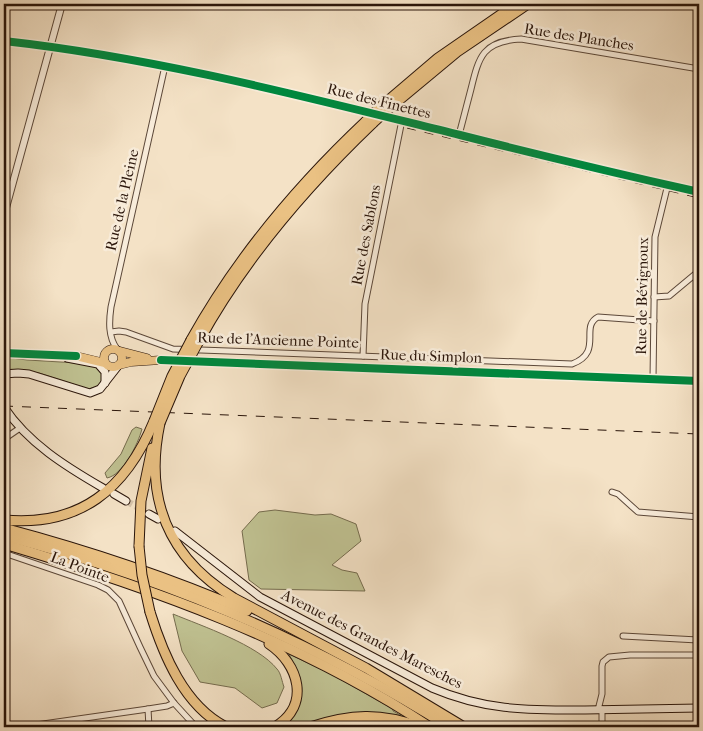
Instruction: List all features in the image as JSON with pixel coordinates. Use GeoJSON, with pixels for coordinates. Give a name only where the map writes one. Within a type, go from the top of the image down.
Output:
{"type":"FeatureCollection","features":[{"type":"Feature","properties":{"kind":"highway"},"geometry":{"type":"LineString","coordinates":[[215,727],[195,710],[176,684],[159,652],[146,611],[136,545],[143,488],[157,422],[177,383],[195,340],[277,227],[324,172],[381,110],[448,50],[516,4]]}},
{"type":"Feature","properties":{"kind":"highway"},"geometry":{"type":"LineString","coordinates":[[381,110],[463,48],[528,4]]}},
{"type":"Feature","properties":{"kind":"highway"},"geometry":{"type":"LineString","coordinates":[[4,520],[32,521],[52,518],[73,512],[90,503],[106,492],[124,474],[153,435]]}},
{"type":"Feature","properties":{"kind":"highway"},"geometry":{"type":"LineString","coordinates":[[153,435],[159,503],[168,529],[185,557],[203,577],[226,594],[407,692],[464,727]]}},
{"type":"Feature","properties":{"kind":"highway"},"geometry":{"type":"LineString","coordinates":[[4,528],[99,555],[172,581],[246,610],[320,644]]}},
{"type":"Feature","properties":{"kind":"highway"},"geometry":{"type":"LineString","coordinates":[[4,536],[77,556],[132,574],[240,616],[361,675],[449,727]]}},
{"type":"Feature","properties":{"kind":"highway"},"geometry":{"type":"LineString","coordinates":[[4,544],[123,581],[233,623],[327,668],[372,692],[430,727]]}},
{"type":"Feature","properties":{"kind":"highway"},"geometry":{"type":"LineString","coordinates":[[146,611],[162,646],[184,686],[206,714],[226,727]]}},
{"type":"Feature","properties":{"kind":"highway"},"geometry":{"type":"LineString","coordinates":[[233,623],[278,650],[287,660],[294,673],[297,689],[293,706],[285,720],[274,727]]}},
{"type":"Feature","properties":{"kind":"highway"},"geometry":{"type":"LineString","coordinates":[[310,727],[340,718],[370,716],[393,718],[420,727]]}},
{"type":"Feature","properties":{"kind":"main road","name":"Rue du Simplon"},"geometry":{"type":"LineString","coordinates":[[4,352],[76,356],[113,351],[161,360]]}},
{"type":"Feature","properties":{"kind":"main road"},"geometry":{"type":"LineString","coordinates":[[4,374],[30,374],[87,393],[95,392],[105,383],[123,360],[113,351],[104,357],[107,376],[105,383]]}},
{"type":"Feature","properties":{"kind":"main road"},"geometry":{"type":"LineString","coordinates":[[57,355],[98,364],[104,372],[105,383]]}},
{"type":"Feature","properties":{"kind":"main road","name":"Rue du Simplon"},"geometry":{"type":"LineString","coordinates":[[76,356],[106,364]]}},
{"type":"Feature","properties":{"kind":"main road","name":"Rue du Simplon"},"geometry":{"type":"LineString","coordinates":[[118,366],[131,362],[161,360],[699,381]]}},
{"type":"Feature","properties":{"kind":"main road"},"geometry":{"type":"LineString","coordinates":[[106,364],[112,367],[118,366]]}},
{"type":"Feature","properties":{"kind":"main road"},"geometry":{"type":"LineString","coordinates":[[4,407],[20,428],[35,442],[58,460],[103,488]]}},
{"type":"Feature","properties":{"kind":"main road"},"geometry":{"type":"LineString","coordinates":[[114,494],[126,501]]}},
{"type":"Feature","properties":{"kind":"main road"},"geometry":{"type":"LineString","coordinates":[[149,514],[158,519]]}},
{"type":"Feature","properties":{"kind":"main road","name":"Avenue des Grandes Maresches"},"geometry":{"type":"LineString","coordinates":[[175,531],[260,597],[432,688],[465,701],[504,708],[699,708]]}},
{"type":"Feature","properties":{"kind":"street"},"geometry":{"type":"LineString","coordinates":[[4,215],[62,4]]}},
{"type":"Feature","properties":{"kind":"street","name":"Rue des Planches"},"geometry":{"type":"LineString","coordinates":[[460,135],[478,62],[486,51],[498,43],[521,39],[699,69]]}},
{"type":"Feature","properties":{"kind":"street","name":"Rue des Finettes"},"geometry":{"type":"LineString","coordinates":[[4,41],[50,46],[165,66],[402,120],[699,192]]}},
{"type":"Feature","properties":{"kind":"street","name":"Rue de la Pleine"},"geometry":{"type":"LineString","coordinates":[[113,351],[109,319],[111,307],[165,66]]}},
{"type":"Feature","properties":{"kind":"street","name":"Rue des Sablons"},"geometry":{"type":"LineString","coordinates":[[363,356],[365,304],[402,120]]}},
{"type":"Feature","properties":{"kind":"street","name":"Rue de Bévignoux"},"geometry":{"type":"LineString","coordinates":[[653,379],[655,237],[668,184]]}},
{"type":"Feature","properties":{"kind":"street"},"geometry":{"type":"LineString","coordinates":[[654,297],[669,296],[699,272]]}},
{"type":"Feature","properties":{"kind":"street","name":"Rue de l'Ancienne Pointe"},"geometry":{"type":"LineString","coordinates":[[111,332],[126,332],[173,349],[572,364],[580,361],[586,355],[590,347],[591,324],[598,317],[654,321]]}},
{"type":"Feature","properties":{"kind":"street"},"geometry":{"type":"LineString","coordinates":[[4,439],[20,428]]}},
{"type":"Feature","properties":{"kind":"street"},"geometry":{"type":"LineString","coordinates":[[612,492],[618,494],[638,512],[699,517]]}},
{"type":"Feature","properties":{"kind":"street","name":"La Pointe"},"geometry":{"type":"LineString","coordinates":[[4,553],[98,584],[112,593],[119,601],[149,666],[174,703],[196,727]]}},
{"type":"Feature","properties":{"kind":"street"},"geometry":{"type":"LineString","coordinates":[[602,727],[600,709],[602,665],[609,657],[630,655],[699,655],[699,600]]}},
{"type":"Feature","properties":{"kind":"street"},"geometry":{"type":"LineString","coordinates":[[623,636],[698,640]]}},
{"type":"Feature","properties":{"kind":"street"},"geometry":{"type":"LineString","coordinates":[[22,727],[167,706],[174,703]]}},
{"type":"Feature","properties":{"kind":"street"},"geometry":{"type":"LineString","coordinates":[[148,709],[149,727]]}},
{"type":"Feature","properties":{"kind":"green space"},"geometry":{"type":"Polygon","coordinates":[[[4,357],[94,364],[102,372],[102,382],[96,387],[88,389],[39,373],[4,369],[4,357]]]}},
{"type":"Feature","properties":{"kind":"green space"},"geometry":{"type":"Polygon","coordinates":[[[136,427],[142,429],[129,458],[119,471],[107,478],[105,473],[121,454],[132,430],[136,427]]]}},
{"type":"Feature","properties":{"kind":"green space"},"geometry":{"type":"Polygon","coordinates":[[[275,510],[315,515],[331,514],[356,524],[361,541],[332,565],[342,570],[357,573],[365,591],[261,589],[249,580],[242,531],[259,512],[275,510]]]}},
{"type":"Feature","properties":{"kind":"green space"},"geometry":{"type":"Polygon","coordinates":[[[173,614],[229,637],[268,660],[278,671],[284,687],[277,703],[262,708],[235,688],[200,682],[182,651],[173,614]]]}},
{"type":"Feature","properties":{"kind":"green space"},"geometry":{"type":"Polygon","coordinates":[[[289,654],[331,674],[393,709],[393,711],[400,715],[402,713],[418,723],[334,717],[302,727],[279,727],[294,711],[294,665],[289,654]]]}},
{"type":"Feature","properties":{"kind":"tunnel"},"geometry":{"type":"LineString","coordinates":[[126,501],[145,511]]}},
{"type":"Feature","properties":{"kind":"railway"},"geometry":{"type":"LineString","coordinates":[[407,128],[699,198]]}},
{"type":"Feature","properties":{"kind":"railway"},"geometry":{"type":"LineString","coordinates":[[4,406],[699,434]]}},
{"type":"Feature","properties":{"kind":"cycle path"},"geometry":{"type":"LineString","coordinates":[[4,41],[62,48],[233,80],[699,192]]}},
{"type":"Feature","properties":{"kind":"cycle path"},"geometry":{"type":"LineString","coordinates":[[4,353],[76,356]]}},
{"type":"Feature","properties":{"kind":"cycle path"},"geometry":{"type":"LineString","coordinates":[[161,360],[699,381]]}}]}
